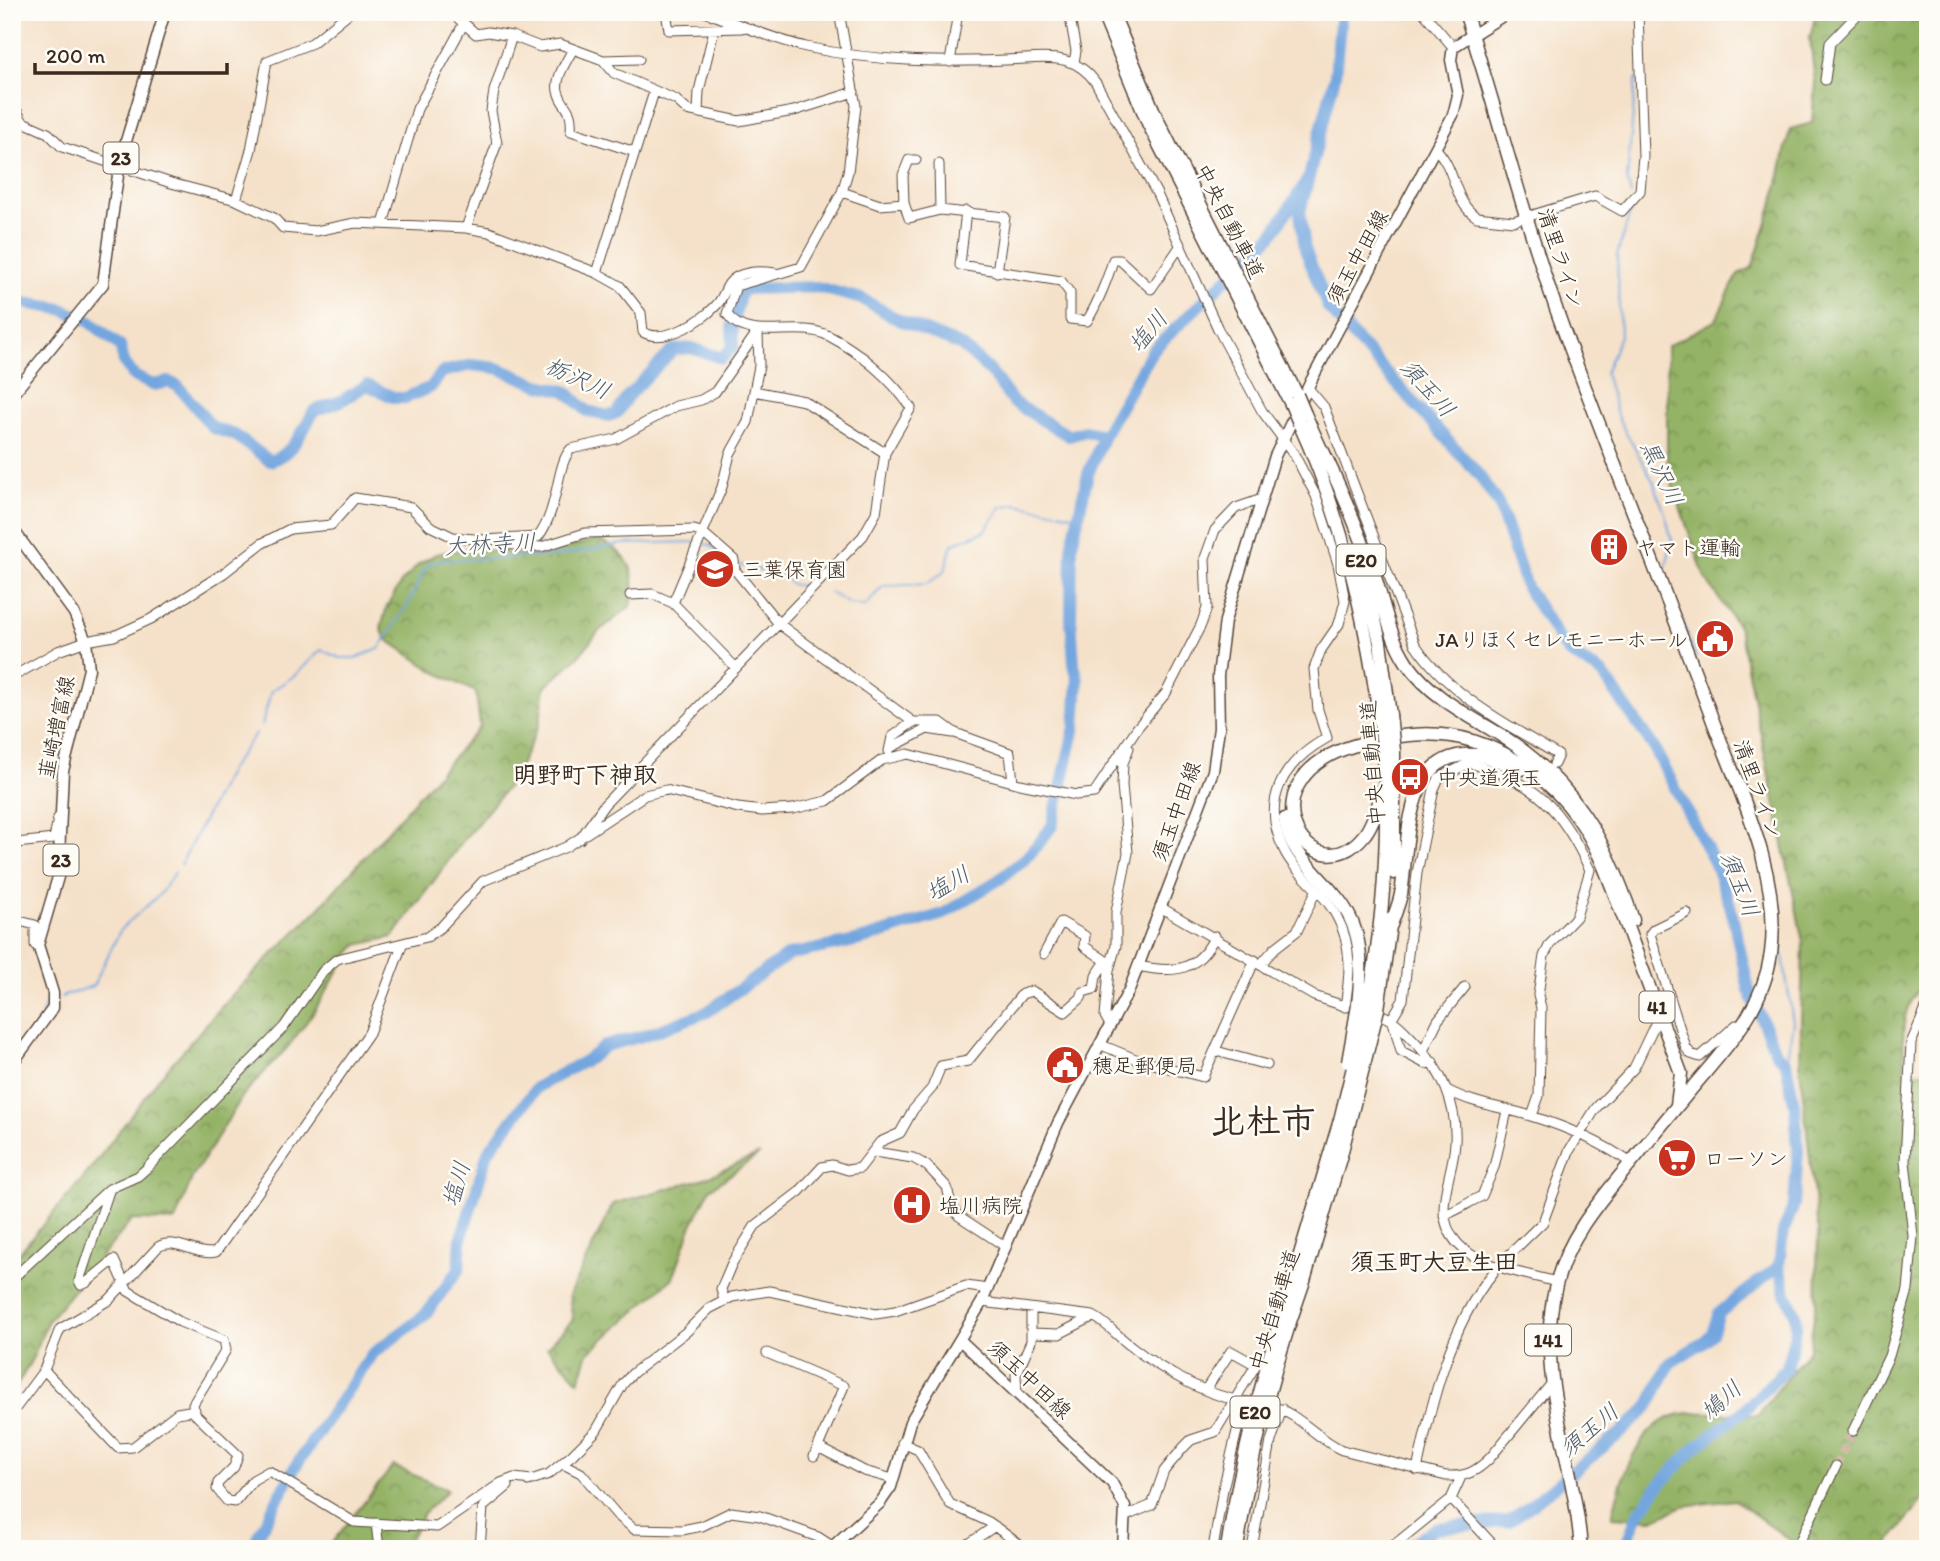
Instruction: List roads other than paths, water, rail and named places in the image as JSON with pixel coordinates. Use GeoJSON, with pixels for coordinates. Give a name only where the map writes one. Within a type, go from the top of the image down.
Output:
{"type":"FeatureCollection","features":[{"type":"Feature","properties":{"kind":"highway","name":"中央自動車道"},"geometry":{"type":"LineString","coordinates":[[1102,12],[1148,123],[1298,396],[1302,418],[1359,591],[1385,715]]}},
{"type":"Feature","properties":{"kind":"highway","name":"中央自動車道"},"geometry":{"type":"LineString","coordinates":[[1112,12],[1205,225]]}},
{"type":"Feature","properties":{"kind":"highway","name":"清里ライン"},"geometry":{"type":"LineString","coordinates":[[1465,12],[1563,328],[1662,583],[1760,850],[1773,912],[1770,964],[1758,998],[1707,1070],[1588,1216],[1567,1254],[1556,1282],[1549,1324],[1552,1383],[1572,1479],[1581,1549]]}},
{"type":"Feature","properties":{"kind":"highway","name":"中央自動車道"},"geometry":{"type":"LineString","coordinates":[[1237,1549],[1257,1442],[1391,925],[1395,858],[1389,752],[1368,588],[1323,451],[1302,418]]}},
{"type":"Feature","properties":{"kind":"highway"},"geometry":{"type":"LineString","coordinates":[[1323,451],[1357,527],[1391,631],[1407,662],[1438,695],[1523,752],[1553,777],[1590,820],[1609,853],[1624,908]]}},
{"type":"Feature","properties":{"kind":"highway"},"geometry":{"type":"LineString","coordinates":[[1368,1007],[1362,962],[1352,922],[1339,900],[1300,856],[1286,827],[1286,801],[1297,772],[1312,757],[1340,743],[1406,727],[1465,733],[1523,752]]}},
{"type":"Feature","properties":{"kind":"highway"},"geometry":{"type":"LineString","coordinates":[[1386,779],[1371,824],[1353,846],[1326,853],[1311,848],[1298,836],[1292,810],[1301,779],[1317,762],[1356,745],[1406,734],[1457,737],[1509,755],[1532,772],[1578,818],[1624,908]]}},
{"type":"Feature","properties":{"kind":"highway","name":"中央自動車道"},"geometry":{"type":"LineString","coordinates":[[1227,1549],[1251,1428],[1341,1155],[1368,1007],[1382,903],[1389,752]]}},
{"type":"Feature","properties":{"kind":"highway"},"geometry":{"type":"LineString","coordinates":[[1391,925],[1400,896],[1409,822],[1417,793],[1426,776],[1441,763],[1462,756],[1489,758],[1532,772]]}},
{"type":"Feature","properties":{"kind":"highway","name":"41"},"geometry":{"type":"LineString","coordinates":[[1624,908],[1684,1072],[1686,1095]]}},
{"type":"Feature","properties":{"kind":"highway"},"geometry":{"type":"LineString","coordinates":[[1684,1072],[1698,1068],[1707,1070]]}},
{"type":"Feature","properties":{"kind":"highway","name":"41"},"geometry":{"type":"LineString","coordinates":[[1676,1107],[1684,1072]]}},
{"type":"Feature","properties":{"kind":"main road","name":"23"},"geometry":{"type":"LineString","coordinates":[[12,395],[89,303],[106,274],[120,164],[165,12]]}},
{"type":"Feature","properties":{"kind":"main road"},"geometry":{"type":"LineString","coordinates":[[1453,47],[1509,12]]}},
{"type":"Feature","properties":{"kind":"main road","name":"須玉中田線"},"geometry":{"type":"LineString","coordinates":[[1124,1549],[1125,1507],[1112,1483],[961,1341],[989,1289],[1020,1208],[1058,1123],[1129,990],[1215,763],[1219,728],[1218,676],[1225,621],[1282,440],[1298,396],[1328,351],[1434,153],[1458,95],[1451,60],[1453,47]]}},
{"type":"Feature","properties":{"kind":"main road","name":"韮崎増富線"},"geometry":{"type":"LineString","coordinates":[[12,528],[74,613],[86,641],[89,669],[63,771],[58,877],[38,945]]}},
{"type":"Feature","properties":{"kind":"main road"},"geometry":{"type":"LineString","coordinates":[[12,1064],[53,1008],[53,993],[38,945]]}},
{"type":"Feature","properties":{"kind":"main road"},"geometry":{"type":"LineString","coordinates":[[831,1547],[880,1503],[893,1479],[902,1443],[913,1416],[961,1341]]}},
{"type":"Feature","properties":{"kind":"street"},"geometry":{"type":"LineString","coordinates":[[236,200],[251,150],[267,61],[312,43],[350,12]]}},
{"type":"Feature","properties":{"kind":"street"},"geometry":{"type":"LineString","coordinates":[[451,12],[476,34],[488,32],[512,36],[541,47],[560,44],[603,60],[639,59]]}},
{"type":"Feature","properties":{"kind":"street"},"geometry":{"type":"LineString","coordinates":[[666,12],[669,30],[748,28]]}},
{"type":"Feature","properties":{"kind":"street"},"geometry":{"type":"LineString","coordinates":[[705,12],[808,47],[897,60],[950,62],[1050,57],[1074,62],[1096,83],[1146,171],[1218,329],[1262,411],[1294,454],[1316,496],[1338,564],[1344,608],[1339,624],[1321,650],[1314,670],[1318,710],[1327,738],[1296,758],[1285,770],[1276,802],[1276,823],[1284,851],[1336,915],[1350,956],[1345,1007]]}},
{"type":"Feature","properties":{"kind":"street"},"geometry":{"type":"LineString","coordinates":[[579,840],[580,834],[604,805],[863,536],[876,513],[885,453],[911,408],[895,385],[828,335],[795,327],[758,331],[742,327],[729,318],[726,308],[736,286],[802,267],[842,192],[856,113],[839,12]]}},
{"type":"Feature","properties":{"kind":"street"},"geometry":{"type":"LineString","coordinates":[[950,62],[958,12]]}},
{"type":"Feature","properties":{"kind":"street"},"geometry":{"type":"LineString","coordinates":[[1069,12],[1076,51],[1074,62]]}},
{"type":"Feature","properties":{"kind":"street"},"geometry":{"type":"LineString","coordinates":[[1423,12],[1453,47]]}},
{"type":"Feature","properties":{"kind":"street"},"geometry":{"type":"LineString","coordinates":[[1434,153],[1453,172],[1461,200],[1477,218],[1513,221],[1547,213],[1557,205],[1595,196],[1622,211],[1640,191],[1643,156],[1638,12]]}},
{"type":"Feature","properties":{"kind":"street"},"geometry":{"type":"LineString","coordinates":[[1825,80],[1830,43],[1860,12]]}},
{"type":"Feature","properties":{"kind":"street"},"geometry":{"type":"LineString","coordinates":[[383,224],[417,109],[463,25]]}},
{"type":"Feature","properties":{"kind":"street"},"geometry":{"type":"LineString","coordinates":[[698,112],[699,92],[714,30]]}},
{"type":"Feature","properties":{"kind":"street"},"geometry":{"type":"LineString","coordinates":[[466,228],[497,143],[491,111],[494,92],[512,36]]}},
{"type":"Feature","properties":{"kind":"street"},"geometry":{"type":"LineString","coordinates":[[573,49],[560,73],[558,90],[572,113],[571,131],[635,152]]}},
{"type":"Feature","properties":{"kind":"street"},"geometry":{"type":"LineString","coordinates":[[603,60],[614,73],[677,100],[687,110],[749,121],[794,111],[854,92]]}},
{"type":"Feature","properties":{"kind":"street"},"geometry":{"type":"LineString","coordinates":[[597,273],[654,92]]}},
{"type":"Feature","properties":{"kind":"street"},"geometry":{"type":"LineString","coordinates":[[12,103],[23,122],[48,133],[62,147],[86,157],[120,164],[172,183],[236,200],[274,218],[283,228],[316,231],[355,223],[466,228],[489,232],[597,273],[629,293],[643,318],[643,332],[657,336],[698,321],[717,303],[726,285],[739,275],[765,271],[782,274]]}},
{"type":"Feature","properties":{"kind":"street"},"geometry":{"type":"LineString","coordinates":[[916,160],[909,160],[905,166],[904,203],[909,218],[940,210],[1005,217],[997,272]]}},
{"type":"Feature","properties":{"kind":"street"},"geometry":{"type":"LineString","coordinates":[[939,164],[940,210]]}},
{"type":"Feature","properties":{"kind":"street"},"geometry":{"type":"LineString","coordinates":[[842,192],[880,205],[904,203]]}},
{"type":"Feature","properties":{"kind":"street"},"geometry":{"type":"LineString","coordinates":[[966,211],[960,265],[1061,281],[1070,293],[1070,320],[1087,321],[1098,294],[1109,277],[1113,260],[1120,260],[1151,289],[1183,248]]}},
{"type":"Feature","properties":{"kind":"street"},"geometry":{"type":"LineString","coordinates":[[673,603],[722,487],[727,461],[748,422],[759,366],[758,331]]}},
{"type":"Feature","properties":{"kind":"street"},"geometry":{"type":"LineString","coordinates":[[484,540],[538,537],[551,516],[564,463],[571,449],[616,439],[676,407],[708,398],[758,331]]}},
{"type":"Feature","properties":{"kind":"street"},"geometry":{"type":"LineString","coordinates":[[754,391],[804,401],[885,453]]}},
{"type":"Feature","properties":{"kind":"street"},"geometry":{"type":"LineString","coordinates":[[1298,396],[1324,407],[1392,599],[1429,665],[1454,689],[1481,708],[1558,755],[1554,764]]}},
{"type":"Feature","properties":{"kind":"street"},"geometry":{"type":"LineString","coordinates":[[12,677],[58,651],[86,641],[114,636],[151,619],[224,573],[261,544],[290,529],[331,525],[355,499],[411,507],[430,526],[453,537],[541,547],[585,533],[681,529],[701,539],[735,565],[779,624],[913,722]]}},
{"type":"Feature","properties":{"kind":"street"},"geometry":{"type":"LineString","coordinates":[[889,753],[908,754],[1017,783],[1076,795],[1094,793],[1101,787],[1129,740],[1166,693],[1202,625],[1207,608],[1205,558],[1215,530],[1236,508],[1262,499]]}},
{"type":"Feature","properties":{"kind":"street"},"geometry":{"type":"LineString","coordinates":[[630,595],[652,594],[673,603],[736,668]]}},
{"type":"Feature","properties":{"kind":"street"},"geometry":{"type":"LineString","coordinates":[[1344,608],[1356,611]]}},
{"type":"Feature","properties":{"kind":"street"},"geometry":{"type":"LineString","coordinates":[[889,753],[892,737],[913,722],[940,722],[955,733]]}},
{"type":"Feature","properties":{"kind":"street"},"geometry":{"type":"LineString","coordinates":[[12,1279],[109,1189],[138,1176],[284,1027],[323,971],[337,959],[360,951],[402,945],[434,932],[483,881],[579,840],[645,795],[676,792],[762,811],[793,809],[827,801],[889,753],[927,729],[955,733],[1010,753],[1017,783]]}},
{"type":"Feature","properties":{"kind":"street"},"geometry":{"type":"LineString","coordinates":[[724,1300],[722,1287],[755,1226],[799,1192],[822,1167],[832,1165],[854,1170],[874,1152],[880,1142],[905,1129],[913,1110],[932,1088],[941,1066],[968,1061],[1022,994],[1032,990],[1065,1012],[1081,998],[1083,992],[1094,989],[1096,976],[1116,946],[1116,912],[1128,853],[1122,785],[1123,763],[1131,743],[1129,740]]}},
{"type":"Feature","properties":{"kind":"street"},"geometry":{"type":"LineString","coordinates":[[1433,1062],[1426,1064],[1401,1051],[1392,1018],[1403,1000],[1417,873],[1439,778],[1469,763],[1507,775],[1543,795],[1570,828],[1590,870],[1576,917],[1550,944],[1544,956],[1538,995],[1541,1008],[1539,1096],[1532,1116]]}},
{"type":"Feature","properties":{"kind":"street"},"geometry":{"type":"LineString","coordinates":[[12,861],[16,843],[54,839],[56,820],[63,811]]}},
{"type":"Feature","properties":{"kind":"street"},"geometry":{"type":"LineString","coordinates":[[1099,1044],[1138,1060],[1203,1077],[1258,962],[1292,938],[1316,891]]}},
{"type":"Feature","properties":{"kind":"street"},"geometry":{"type":"LineString","coordinates":[[1160,907],[1215,936],[1314,996],[1345,1007],[1392,1018],[1433,1062],[1447,1090],[1456,1139],[1444,1194],[1444,1215],[1452,1237],[1476,1257],[1556,1282]]}},
{"type":"Feature","properties":{"kind":"street"},"geometry":{"type":"LineString","coordinates":[[1687,913],[1654,929],[1650,934],[1673,1017],[1686,1048],[1695,1057],[1710,1050],[1738,1029]]}},
{"type":"Feature","properties":{"kind":"street"},"geometry":{"type":"LineString","coordinates":[[12,919],[35,925],[34,945],[38,945]]}},
{"type":"Feature","properties":{"kind":"street"},"geometry":{"type":"LineString","coordinates":[[1044,954],[1061,922],[1084,936],[1084,946],[1108,961]]}},
{"type":"Feature","properties":{"kind":"street"},"geometry":{"type":"LineString","coordinates":[[1138,966],[1171,969],[1198,962],[1206,956],[1215,936]]}},
{"type":"Feature","properties":{"kind":"street"},"geometry":{"type":"LineString","coordinates":[[12,1413],[44,1370],[60,1329],[103,1305],[164,1243],[208,1254],[216,1252],[369,1033],[402,945]]}},
{"type":"Feature","properties":{"kind":"street"},"geometry":{"type":"LineString","coordinates":[[1108,961],[1105,1016],[1110,1025]]}},
{"type":"Feature","properties":{"kind":"street"},"geometry":{"type":"LineString","coordinates":[[1423,1051],[1438,1020],[1465,987]]}},
{"type":"Feature","properties":{"kind":"street"},"geometry":{"type":"LineString","coordinates":[[1853,1431],[1889,1356],[1908,1290],[1913,1236],[1905,1161],[1911,1043],[1928,1004]]}},
{"type":"Feature","properties":{"kind":"street"},"geometry":{"type":"LineString","coordinates":[[1508,1256],[1543,1223],[1559,1172],[1580,1134],[1596,1108],[1634,1068],[1654,1024]]}},
{"type":"Feature","properties":{"kind":"street"},"geometry":{"type":"LineString","coordinates":[[1216,1051],[1267,1065]]}},
{"type":"Feature","properties":{"kind":"street"},"geometry":{"type":"LineString","coordinates":[[1447,1090],[1472,1102],[1532,1116],[1580,1134],[1631,1163]]}},
{"type":"Feature","properties":{"kind":"street"},"geometry":{"type":"LineString","coordinates":[[1444,1215],[1464,1209],[1482,1196],[1494,1167],[1507,1111]]}},
{"type":"Feature","properties":{"kind":"street"},"geometry":{"type":"LineString","coordinates":[[874,1152],[913,1158],[927,1166],[947,1187],[951,1205],[958,1216],[1006,1247]]}},
{"type":"Feature","properties":{"kind":"street"},"geometry":{"type":"LineString","coordinates":[[109,1189],[79,1281],[81,1285],[86,1283],[114,1261],[123,1285],[180,1322],[224,1340],[227,1345],[193,1404],[194,1410],[238,1455],[234,1467],[218,1483],[217,1489],[227,1501],[235,1502],[253,1480],[263,1474],[277,1474],[354,1522],[437,1527],[501,1483],[514,1478],[532,1480]]}},
{"type":"Feature","properties":{"kind":"street"},"geometry":{"type":"LineString","coordinates":[[1417,1470],[1448,1349],[1482,1286],[1493,1273]]}},
{"type":"Feature","properties":{"kind":"street"},"geometry":{"type":"LineString","coordinates":[[480,1549],[486,1502],[509,1485],[549,1474],[563,1464],[596,1431],[623,1384],[633,1373],[724,1300],[744,1293],[769,1291],[876,1314],[895,1311],[966,1286],[989,1289]]}},
{"type":"Feature","properties":{"kind":"street"},"geometry":{"type":"LineString","coordinates":[[982,1302],[1095,1317],[1153,1362],[1206,1389],[1243,1401]]}},
{"type":"Feature","properties":{"kind":"street"},"geometry":{"type":"LineString","coordinates":[[1017,1394],[1016,1375],[1028,1351],[1031,1309]]}},
{"type":"Feature","properties":{"kind":"street"},"geometry":{"type":"LineString","coordinates":[[1031,1333],[1059,1334],[1076,1322],[1095,1317]]}},
{"type":"Feature","properties":{"kind":"street"},"geometry":{"type":"LineString","coordinates":[[1206,1389],[1231,1352],[1256,1365],[1243,1401],[1223,1489],[1213,1549]]}},
{"type":"Feature","properties":{"kind":"street"},"geometry":{"type":"LineString","coordinates":[[767,1353],[844,1386],[816,1451],[864,1471],[893,1479]]}},
{"type":"Feature","properties":{"kind":"street"},"geometry":{"type":"LineString","coordinates":[[44,1370],[118,1448],[133,1447],[177,1413],[194,1410]]}},
{"type":"Feature","properties":{"kind":"street"},"geometry":{"type":"LineString","coordinates":[[1252,1549],[1278,1408],[1331,1445],[1417,1470],[1461,1477],[1480,1468],[1490,1458],[1552,1383]]}},
{"type":"Feature","properties":{"kind":"street"},"geometry":{"type":"LineString","coordinates":[[1126,1516],[1152,1506],[1164,1471],[1191,1440],[1215,1432],[1243,1401]]}},
{"type":"Feature","properties":{"kind":"street"},"geometry":{"type":"LineString","coordinates":[[902,1443],[918,1450],[950,1504],[995,1526],[1007,1538],[1025,1549]]}},
{"type":"Feature","properties":{"kind":"street"},"geometry":{"type":"LineString","coordinates":[[563,1464],[580,1473],[617,1515],[634,1529],[682,1530],[702,1526],[731,1512],[760,1516],[818,1537],[831,1547]]}},
{"type":"Feature","properties":{"kind":"street"},"geometry":{"type":"LineString","coordinates":[[1796,1549],[1836,1466]]}},
{"type":"Feature","properties":{"kind":"street"},"geometry":{"type":"LineString","coordinates":[[1389,1549],[1454,1503],[1461,1477]]}},
{"type":"Feature","properties":{"kind":"street"},"geometry":{"type":"LineString","coordinates":[[1454,1503],[1497,1549]]}},
{"type":"Feature","properties":{"kind":"street"},"geometry":{"type":"LineString","coordinates":[[376,1523],[379,1549]]}},
{"type":"Feature","properties":{"kind":"street"},"geometry":{"type":"LineString","coordinates":[[961,1549],[995,1526]]}},
{"type":"Feature","properties":{"kind":"waterway","name":"須玉川"},"geometry":{"type":"LineString","coordinates":[[1341,12],[1335,76],[1300,212],[1305,249],[1328,308],[1479,475],[1499,505],[1526,587],[1568,652],[1602,673],[1653,746],[1714,862],[1730,905],[1749,990],[1776,1053],[1786,1063],[1795,1107],[1798,1151],[1794,1205],[1783,1232],[1779,1266],[1786,1294],[1795,1313],[1796,1329],[1787,1368],[1740,1414],[1696,1447],[1660,1484],[1638,1514],[1624,1549]]}},
{"type":"Feature","properties":{"kind":"waterway","name":"黒沢川"},"geometry":{"type":"LineString","coordinates":[[1631,195],[1627,180],[1636,79]]}},
{"type":"Feature","properties":{"kind":"waterway","name":"塩川"},"geometry":{"type":"LineString","coordinates":[[251,1549],[295,1467],[372,1354],[424,1316],[459,1269],[461,1239],[488,1152],[537,1087],[590,1058],[605,1046],[646,1035],[707,1012],[788,955],[860,940],[943,914],[1000,879],[1026,858],[1040,842],[1052,826],[1075,727],[1078,680],[1074,664],[1071,618],[1072,545],[1088,474],[1104,435],[1152,351],[1272,235],[1308,179]]}},
{"type":"Feature","properties":{"kind":"waterway","name":"黒沢川"},"geometry":{"type":"LineString","coordinates":[[1633,204],[1617,255],[1620,336],[1605,373],[1618,418],[1653,481],[1665,513],[1672,541],[1664,575]]}},
{"type":"Feature","properties":{"kind":"waterway","name":"栃沢川"},"geometry":{"type":"LineString","coordinates":[[12,301],[62,309],[89,321],[120,346],[124,362],[134,376],[153,385],[169,382],[178,386],[213,428],[235,435],[270,461],[291,448],[314,411],[341,401],[367,385],[395,398],[405,398],[431,387],[442,372],[472,365],[497,368],[539,385],[566,391],[587,411],[609,416],[617,413],[627,397],[673,350],[691,348],[722,358],[733,347],[732,326],[741,292],[747,289],[817,287],[862,299],[899,320],[962,346],[991,372],[1013,402],[1069,436],[1085,431],[1104,435]]}},
{"type":"Feature","properties":{"kind":"waterway","name":"大林寺川"},"geometry":{"type":"LineString","coordinates":[[829,592],[849,604],[865,606],[883,586],[927,584],[945,571],[952,544],[985,531],[1001,507],[1015,504],[1079,516]]}},
{"type":"Feature","properties":{"kind":"waterway","name":"大林寺川"},"geometry":{"type":"LineString","coordinates":[[262,725],[271,691],[294,676],[321,650],[340,658],[355,658],[379,649],[408,604],[427,565],[442,560],[557,556],[622,544],[696,542]]}},
{"type":"Feature","properties":{"kind":"waterway","name":"大林寺川"},"geometry":{"type":"LineString","coordinates":[[701,543],[710,545],[731,563]]}},
{"type":"Feature","properties":{"kind":"waterway","name":"大林寺川"},"geometry":{"type":"LineString","coordinates":[[739,565],[785,576],[791,584],[801,586]]}},
{"type":"Feature","properties":{"kind":"waterway","name":"黒沢川"},"geometry":{"type":"LineString","coordinates":[[1675,603],[1696,657]]}},
{"type":"Feature","properties":{"kind":"waterway","name":"大林寺川"},"geometry":{"type":"LineString","coordinates":[[181,864],[230,769],[256,733]]}},
{"type":"Feature","properties":{"kind":"waterway","name":"大林寺川"},"geometry":{"type":"LineString","coordinates":[[61,997],[93,986],[121,929],[160,894],[175,872]]}},
{"type":"Feature","properties":{"kind":"waterway","name":"黒沢川"},"geometry":{"type":"LineString","coordinates":[[1778,922],[1793,1023],[1786,1063]]}},
{"type":"Feature","properties":{"kind":"waterway","name":"大林寺川"},"geometry":{"type":"LineString","coordinates":[[42,1014],[48,1000]]}},
{"type":"Feature","properties":{"kind":"waterway","name":"須玉川"},"geometry":{"type":"LineString","coordinates":[[1419,1549],[1426,1535],[1436,1528],[1509,1521],[1525,1510],[1623,1431],[1648,1407],[1670,1363],[1702,1343],[1712,1334],[1719,1313],[1779,1266]]}},
{"type":"Feature","properties":{"kind":"waterway","name":"須玉川"},"geometry":{"type":"LineString","coordinates":[[1405,1549],[1424,1535]]}},
{"type":"Feature","properties":{"kind":"tunnel"},"geometry":{"type":"LineString","coordinates":[[1836,1466],[1853,1431]]}},
{"type":"Feature","properties":{"kind":"place","name":"ヤマト運輸"},"geometry":{"type":"Point","coordinates":[1609,547]}},
{"type":"Feature","properties":{"kind":"place","name":"三葉保育園"},"geometry":{"type":"Point","coordinates":[715,569]}},
{"type":"Feature","properties":{"kind":"place","name":"JAりほくセレモニーホール"},"geometry":{"type":"Point","coordinates":[1715,639]}},
{"type":"Feature","properties":{"kind":"place","name":"中央道須玉"},"geometry":{"type":"Point","coordinates":[1410,777]}},
{"type":"Feature","properties":{"kind":"place","name":"穂足郵便局"},"geometry":{"type":"Point","coordinates":[1065,1065]}},
{"type":"Feature","properties":{"kind":"place","name":"ローソン"},"geometry":{"type":"Point","coordinates":[1677,1158]}},
{"type":"Feature","properties":{"kind":"place","name":"塩川病院"},"geometry":{"type":"Point","coordinates":[912,1205]}},
{"type":"Feature","properties":{"kind":"district","name":"明野町下神取"},"geometry":{"type":"Point","coordinates":[585,774]}},
{"type":"Feature","properties":{"kind":"district","name":"北杜市"},"geometry":{"type":"Point","coordinates":[1263,1121]}},
{"type":"Feature","properties":{"kind":"district","name":"須玉町大豆生田"},"geometry":{"type":"Point","coordinates":[1434,1261]}},
{"type":"Feature","properties":{"kind":"water label","name":"鳩川"},"geometry":{"type":"Point","coordinates":[1721,1400]}}]}
